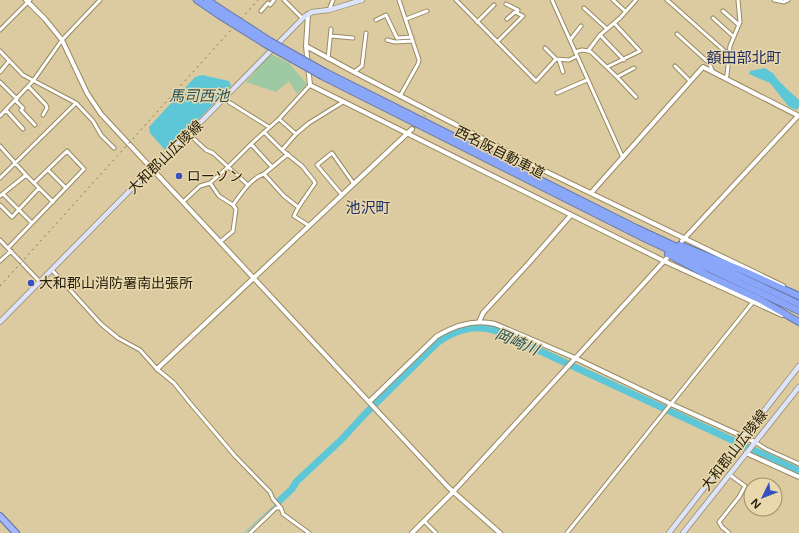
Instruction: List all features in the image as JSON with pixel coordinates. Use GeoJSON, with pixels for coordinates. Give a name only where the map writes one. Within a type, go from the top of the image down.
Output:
{"type":"FeatureCollection","features":[{"type":"Feature","properties":{"kind":"highway","name":"西名阪自動車道"},"geometry":{"type":"LineString","coordinates":[[198,0],[270,41],[323,74],[587,209],[716,273],[799,311]]}},
{"type":"Feature","properties":{"kind":"highway","name":"西名阪自動車道"},"geometry":{"type":"LineString","coordinates":[[207,0],[221,13]]}},
{"type":"Feature","properties":{"kind":"highway","name":"西名阪自動車道"},"geometry":{"type":"LineString","coordinates":[[323,74],[636,228],[799,304]]}},
{"type":"Feature","properties":{"kind":"highway"},"geometry":{"type":"LineString","coordinates":[[587,209],[700,272],[759,299],[799,322]]}},
{"type":"Feature","properties":{"kind":"highway"},"geometry":{"type":"LineString","coordinates":[[636,228],[732,266],[799,295]]}},
{"type":"Feature","properties":{"kind":"highway"},"geometry":{"type":"LineString","coordinates":[[0,516],[16,533]]}},
{"type":"Feature","properties":{"kind":"main road","name":"大和郡山広陵線"},"geometry":{"type":"LineString","coordinates":[[0,322],[152,168],[224,99],[302,18],[308,14],[329,10],[362,0]]}},
{"type":"Feature","properties":{"kind":"main road","name":"大和郡山広陵線"},"geometry":{"type":"LineString","coordinates":[[669,533],[799,366]]}},
{"type":"Feature","properties":{"kind":"main road","name":"大和郡山広陵線"},"geometry":{"type":"LineString","coordinates":[[683,533],[799,387]]}},
{"type":"Feature","properties":{"kind":"street"},"geometry":{"type":"LineString","coordinates":[[0,116],[33,81],[62,40],[100,0]]}},
{"type":"Feature","properties":{"kind":"street"},"geometry":{"type":"LineString","coordinates":[[261,11],[268,3],[270,5],[274,0]]}},
{"type":"Feature","properties":{"kind":"street"},"geometry":{"type":"LineString","coordinates":[[284,0],[302,18]]}},
{"type":"Feature","properties":{"kind":"street"},"geometry":{"type":"LineString","coordinates":[[329,10],[333,0]]}},
{"type":"Feature","properties":{"kind":"street"},"geometry":{"type":"LineString","coordinates":[[399,0],[419,60],[400,96]]}},
{"type":"Feature","properties":{"kind":"street"},"geometry":{"type":"LineString","coordinates":[[456,0],[536,81],[558,60],[569,60],[582,50],[591,52],[636,97]]}},
{"type":"Feature","properties":{"kind":"street"},"geometry":{"type":"LineString","coordinates":[[552,0],[623,158]]}},
{"type":"Feature","properties":{"kind":"street"},"geometry":{"type":"LineString","coordinates":[[613,0],[626,11]]}},
{"type":"Feature","properties":{"kind":"street"},"geometry":{"type":"LineString","coordinates":[[588,51],[600,35],[614,24],[636,0]]}},
{"type":"Feature","properties":{"kind":"street"},"geometry":{"type":"LineString","coordinates":[[667,0],[729,55]]}},
{"type":"Feature","properties":{"kind":"street"},"geometry":{"type":"LineString","coordinates":[[726,78],[730,46],[740,22],[738,0]]}},
{"type":"Feature","properties":{"kind":"street"},"geometry":{"type":"LineString","coordinates":[[774,0],[784,2],[788,0]]}},
{"type":"Feature","properties":{"kind":"street"},"geometry":{"type":"LineString","coordinates":[[0,30],[28,1],[62,40],[87,93],[101,114],[452,492],[500,533]]}},
{"type":"Feature","properties":{"kind":"street"},"geometry":{"type":"LineString","coordinates":[[506,4],[518,10],[517,13]]}},
{"type":"Feature","properties":{"kind":"street"},"geometry":{"type":"LineString","coordinates":[[477,22],[494,5]]}},
{"type":"Feature","properties":{"kind":"street"},"geometry":{"type":"LineString","coordinates":[[584,8],[607,29]]}},
{"type":"Feature","properties":{"kind":"street"},"geometry":{"type":"LineString","coordinates":[[406,19],[428,11]]}},
{"type":"Feature","properties":{"kind":"street"},"geometry":{"type":"LineString","coordinates":[[723,11],[739,25]]}},
{"type":"Feature","properties":{"kind":"street"},"geometry":{"type":"LineString","coordinates":[[497,42],[523,16],[515,12],[507,19]]}},
{"type":"Feature","properties":{"kind":"street"},"geometry":{"type":"LineString","coordinates":[[183,202],[200,186],[210,183],[228,167],[279,119],[310,85],[306,46],[308,14]]}},
{"type":"Feature","properties":{"kind":"street"},"geometry":{"type":"LineString","coordinates":[[376,20],[386,15],[397,38],[412,36]]}},
{"type":"Feature","properties":{"kind":"street"},"geometry":{"type":"LineString","coordinates":[[712,18],[734,37]]}},
{"type":"Feature","properties":{"kind":"street"},"geometry":{"type":"LineString","coordinates":[[607,67],[640,51],[614,24]]}},
{"type":"Feature","properties":{"kind":"street"},"geometry":{"type":"LineString","coordinates":[[570,40],[581,26]]}},
{"type":"Feature","properties":{"kind":"street"},"geometry":{"type":"LineString","coordinates":[[328,59],[331,29]]}},
{"type":"Feature","properties":{"kind":"street"},"geometry":{"type":"LineString","coordinates":[[354,72],[362,66],[366,33]]}},
{"type":"Feature","properties":{"kind":"street"},"geometry":{"type":"LineString","coordinates":[[677,34],[709,63],[713,72]]}},
{"type":"Feature","properties":{"kind":"street"},"geometry":{"type":"LineString","coordinates":[[600,35],[624,60]]}},
{"type":"Feature","properties":{"kind":"street"},"geometry":{"type":"LineString","coordinates":[[331,36],[353,38]]}},
{"type":"Feature","properties":{"kind":"street"},"geometry":{"type":"LineString","coordinates":[[386,40],[395,42],[413,41]]}},
{"type":"Feature","properties":{"kind":"street"},"geometry":{"type":"LineString","coordinates":[[306,46],[428,111],[683,240],[799,295]]}},
{"type":"Feature","properties":{"kind":"street"},"geometry":{"type":"LineString","coordinates":[[545,48],[558,60],[563,72]]}},
{"type":"Feature","properties":{"kind":"street"},"geometry":{"type":"LineString","coordinates":[[0,52],[19,71],[33,81],[76,103],[93,121],[101,135],[114,148]]}},
{"type":"Feature","properties":{"kind":"street"},"geometry":{"type":"LineString","coordinates":[[0,72],[10,61]]}},
{"type":"Feature","properties":{"kind":"street"},"geometry":{"type":"LineString","coordinates":[[676,66],[690,81]]}},
{"type":"Feature","properties":{"kind":"street"},"geometry":{"type":"LineString","coordinates":[[591,193],[703,67],[798,116],[683,240]]}},
{"type":"Feature","properties":{"kind":"street"},"geometry":{"type":"LineString","coordinates":[[617,77],[634,68]]}},
{"type":"Feature","properties":{"kind":"street"},"geometry":{"type":"LineString","coordinates":[[557,93],[587,80]]}},
{"type":"Feature","properties":{"kind":"street"},"geometry":{"type":"LineString","coordinates":[[0,82],[16,99],[23,108],[21,110],[35,125]]}},
{"type":"Feature","properties":{"kind":"street"},"geometry":{"type":"LineString","coordinates":[[310,85],[571,215],[753,302],[799,322]]}},
{"type":"Feature","properties":{"kind":"street"},"geometry":{"type":"LineString","coordinates":[[28,86],[46,105],[47,108],[43,115]]}},
{"type":"Feature","properties":{"kind":"street"},"geometry":{"type":"LineString","coordinates":[[224,99],[269,127]]}},
{"type":"Feature","properties":{"kind":"street"},"geometry":{"type":"LineString","coordinates":[[282,150],[309,122],[343,102]]}},
{"type":"Feature","properties":{"kind":"street"},"geometry":{"type":"LineString","coordinates":[[0,178],[76,103]]}},
{"type":"Feature","properties":{"kind":"street"},"geometry":{"type":"LineString","coordinates":[[6,110],[23,129]]}},
{"type":"Feature","properties":{"kind":"street"},"geometry":{"type":"LineString","coordinates":[[425,115],[428,111]]}},
{"type":"Feature","properties":{"kind":"street"},"geometry":{"type":"LineString","coordinates":[[279,119],[296,134]]}},
{"type":"Feature","properties":{"kind":"street"},"geometry":{"type":"LineString","coordinates":[[157,368],[412,129]]}},
{"type":"Feature","properties":{"kind":"street"},"geometry":{"type":"LineString","coordinates":[[264,132],[282,150],[302,166],[314,181],[294,216],[308,225]]}},
{"type":"Feature","properties":{"kind":"street"},"geometry":{"type":"LineString","coordinates":[[189,134],[206,150],[213,153],[248,185]]}},
{"type":"Feature","properties":{"kind":"street"},"geometry":{"type":"LineString","coordinates":[[251,144],[272,167]]}},
{"type":"Feature","properties":{"kind":"street"},"geometry":{"type":"LineString","coordinates":[[0,146],[53,202]]}},
{"type":"Feature","properties":{"kind":"street"},"geometry":{"type":"LineString","coordinates":[[0,261],[32,223],[84,169],[67,151],[34,183]]}},
{"type":"Feature","properties":{"kind":"street"},"geometry":{"type":"LineString","coordinates":[[342,195],[317,165],[332,153],[354,184]]}},
{"type":"Feature","properties":{"kind":"street"},"geometry":{"type":"LineString","coordinates":[[233,205],[248,185],[288,154]]}},
{"type":"Feature","properties":{"kind":"street"},"geometry":{"type":"LineString","coordinates":[[48,170],[66,188]]}},
{"type":"Feature","properties":{"kind":"street"},"geometry":{"type":"LineString","coordinates":[[264,174],[284,196],[298,208]]}},
{"type":"Feature","properties":{"kind":"street"},"geometry":{"type":"LineString","coordinates":[[26,175],[1,195],[32,223]]}},
{"type":"Feature","properties":{"kind":"street"},"geometry":{"type":"LineString","coordinates":[[210,183],[219,196],[233,205],[236,209],[235,227],[231,234],[220,242]]}},
{"type":"Feature","properties":{"kind":"street"},"geometry":{"type":"LineString","coordinates":[[0,205],[12,216],[39,188]]}},
{"type":"Feature","properties":{"kind":"street"},"geometry":{"type":"LineString","coordinates":[[479,322],[482,313],[571,215]]}},
{"type":"Feature","properties":{"kind":"street"},"geometry":{"type":"LineString","coordinates":[[0,240],[40,282]]}},
{"type":"Feature","properties":{"kind":"street"},"geometry":{"type":"LineString","coordinates":[[412,533],[452,492],[665,259]]}},
{"type":"Feature","properties":{"kind":"street"},"geometry":{"type":"LineString","coordinates":[[52,270],[101,324],[118,338],[140,350],[174,383],[190,404],[270,492],[283,514],[309,533]]}},
{"type":"Feature","properties":{"kind":"street"},"geometry":{"type":"LineString","coordinates":[[567,533],[753,302]]}},
{"type":"Feature","properties":{"kind":"street"},"geometry":{"type":"LineString","coordinates":[[369,403],[437,336],[445,331],[479,322],[495,324],[574,359],[799,464]]}},
{"type":"Feature","properties":{"kind":"street"},"geometry":{"type":"LineString","coordinates":[[747,452],[799,477]]}},
{"type":"Feature","properties":{"kind":"street"},"geometry":{"type":"LineString","coordinates":[[729,533],[719,522],[739,497],[745,486],[730,475]]}},
{"type":"Feature","properties":{"kind":"street"},"geometry":{"type":"LineString","coordinates":[[250,533],[276,508],[280,507]]}},
{"type":"Feature","properties":{"kind":"street"},"geometry":{"type":"LineString","coordinates":[[424,521],[436,533]]}},
{"type":"Feature","properties":{"kind":"green space"},"geometry":{"type":"Polygon","coordinates":[[[271,54],[289,63],[307,84],[297,94],[289,81],[276,92],[246,82],[271,54]]]}},
{"type":"Feature","properties":{"kind":"water"},"geometry":{"type":"Polygon","coordinates":[[[765,68],[774,74],[799,100],[799,107],[797,110],[789,107],[770,83],[749,74],[750,71],[765,68]]]}},
{"type":"Feature","properties":{"kind":"water","name":"馬司西池"},"geometry":{"type":"Polygon","coordinates":[[[202,75],[229,81],[231,86],[198,120],[165,150],[150,133],[149,127],[195,77],[202,75]]]}},
{"type":"Feature","properties":{"kind":"waterway","name":"岡崎川"},"geometry":{"type":"LineString","coordinates":[[278,502],[292,489],[296,482],[341,440],[365,414],[438,342],[459,331],[474,328],[497,331],[799,471]]}},
{"type":"Feature","properties":{"kind":"waterway"},"geometry":{"type":"LineString","coordinates":[[244,533],[278,502]]}},
{"type":"Feature","properties":{"kind":"tunnel"},"geometry":{"type":"LineString","coordinates":[[412,129],[425,115]]}},
{"type":"Feature","properties":{"kind":"railway"},"geometry":{"type":"LineString","coordinates":[[0,286],[258,0]]}},
{"type":"Feature","properties":{"kind":"place","name":"ローソン"},"geometry":{"type":"Point","coordinates":[179,176]}},
{"type":"Feature","properties":{"kind":"place","name":"大和郡山消防署南出張所"},"geometry":{"type":"Point","coordinates":[31,283]}},
{"type":"Feature","properties":{"kind":"district","name":"額田部北町"},"geometry":{"type":"Point","coordinates":[744,58]}},
{"type":"Feature","properties":{"kind":"district","name":"池沢町"},"geometry":{"type":"Point","coordinates":[368,208]}}]}
